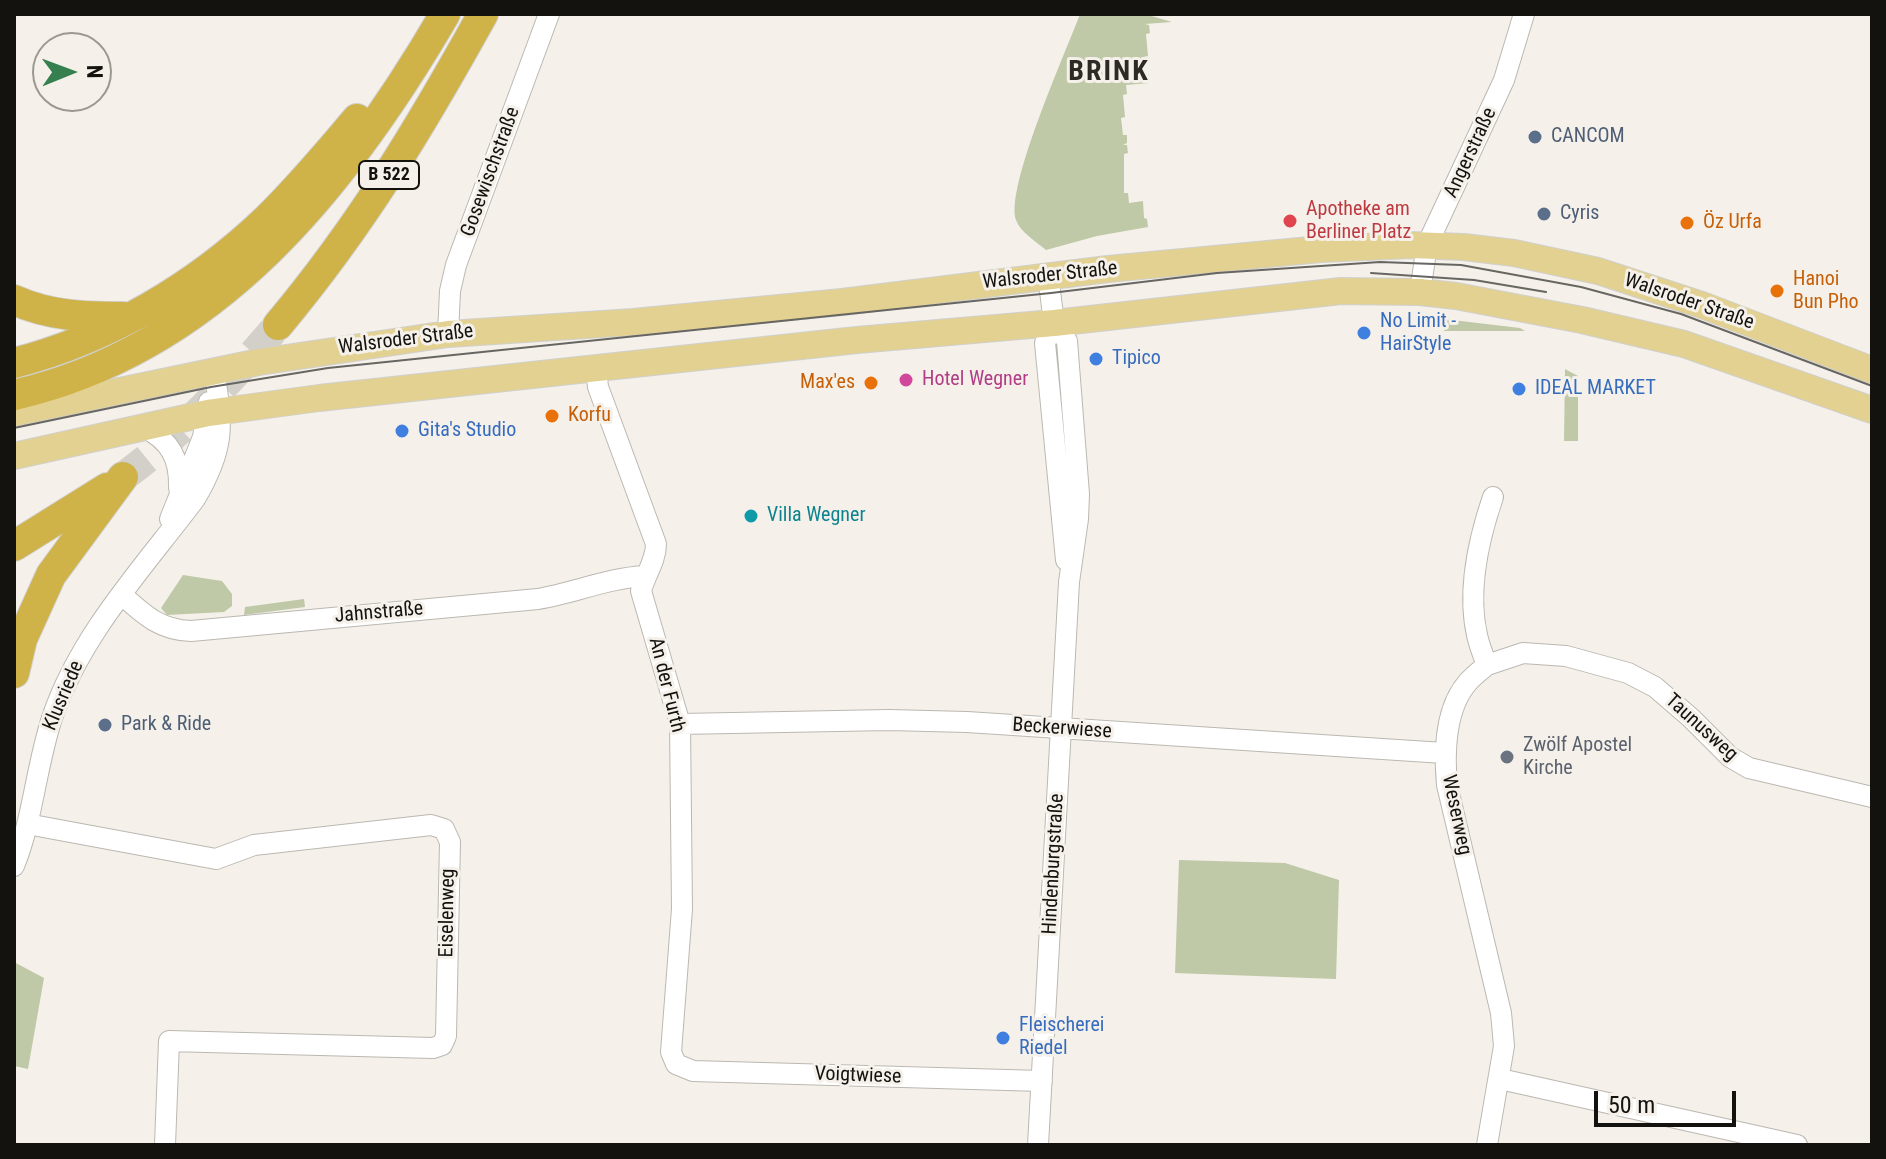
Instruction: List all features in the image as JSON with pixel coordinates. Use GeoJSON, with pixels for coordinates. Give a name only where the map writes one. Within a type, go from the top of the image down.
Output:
{"type":"FeatureCollection","features":[{"type":"Feature","properties":{"kind":"highway","name":"B 522"},"geometry":{"type":"LineString","coordinates":[[21,406],[131,351],[175,326],[227,290],[296,225],[341,172],[401,88],[445,14]]}},
{"type":"Feature","properties":{"kind":"highway","name":"B 522"},"geometry":{"type":"LineString","coordinates":[[278,325],[322,272],[369,206],[434,102],[483,14]]}},
{"type":"Feature","properties":{"kind":"highway"},"geometry":{"type":"LineString","coordinates":[[14,363],[69,345],[133,317],[195,277],[266,220],[366,110],[401,88]]}},
{"type":"Feature","properties":{"kind":"highway"},"geometry":{"type":"LineString","coordinates":[[14,300],[41,311],[70,317],[133,317]]}},
{"type":"Feature","properties":{"kind":"highway"},"geometry":{"type":"LineString","coordinates":[[14,546],[123,477],[51,575],[26,628],[14,673]]}},
{"type":"Feature","properties":{"kind":"main road","name":"Walsroder Straße"},"geometry":{"type":"LineString","coordinates":[[21,406],[317,351],[448,334],[633,322],[812,305],[1048,275],[1321,249],[1427,245],[1514,253],[1598,271],[1702,305],[1872,370]]}},
{"type":"Feature","properties":{"kind":"main road","name":"Walsroder Straße"},"geometry":{"type":"LineString","coordinates":[[17,455],[214,412],[596,367],[1054,323],[1319,292],[1420,292],[1514,305],[1684,344],[1872,410]]}},
{"type":"Feature","properties":{"kind":"street","name":"Gosewischstraße"},"geometry":{"type":"LineString","coordinates":[[448,334],[450,291],[456,265],[549,14]]}},
{"type":"Feature","properties":{"kind":"street","name":"Angerstraße"},"geometry":{"type":"LineString","coordinates":[[1420,292],[1427,245],[1504,80],[1524,14]]}},
{"type":"Feature","properties":{"kind":"street","name":"Hindenburgstraße"},"geometry":{"type":"LineString","coordinates":[[1038,1145],[1069,582],[1078,519],[1078,476],[1067,341],[1054,323],[1048,275]]}},
{"type":"Feature","properties":{"kind":"street","name":"An der Furth"},"geometry":{"type":"LineString","coordinates":[[596,367],[598,387],[656,544],[656,557],[641,591],[680,724],[682,909],[671,1052],[676,1064]]}},
{"type":"Feature","properties":{"kind":"street","name":"Klusriede"},"geometry":{"type":"LineString","coordinates":[[14,866],[53,716],[83,651],[207,478],[219,447],[214,412],[214,370]]}},
{"type":"Feature","properties":{"kind":"street","name":"Klusriede"},"geometry":{"type":"LineString","coordinates":[[159,546],[214,412]]}},
{"type":"Feature","properties":{"kind":"street","name":"Klusriede"},"geometry":{"type":"LineString","coordinates":[[144,427],[168,443],[177,460],[178,502]]}},
{"type":"Feature","properties":{"kind":"street"},"geometry":{"type":"LineString","coordinates":[[1487,665],[1476,632],[1474,589],[1485,520],[1493,497]]}},
{"type":"Feature","properties":{"kind":"street","name":"Jahnstraße"},"geometry":{"type":"LineString","coordinates":[[122,595],[154,623],[191,631],[538,599],[623,577],[645,576]]}},
{"type":"Feature","properties":{"kind":"street","name":"Taunusweg"},"geometry":{"type":"LineString","coordinates":[[1487,665],[1523,653],[1566,656],[1628,673],[1655,687],[1730,757],[1749,768],[1872,797]]}},
{"type":"Feature","properties":{"kind":"street","name":"Weserweg"},"geometry":{"type":"LineString","coordinates":[[1487,665],[1466,683],[1455,707],[1444,753],[1447,785],[1501,1013],[1504,1046],[1487,1145]]}},
{"type":"Feature","properties":{"kind":"street","name":"Beckerwiese"},"geometry":{"type":"LineString","coordinates":[[680,724],[889,720],[1444,753]]}},
{"type":"Feature","properties":{"kind":"street","name":"Eiselenweg"},"geometry":{"type":"LineString","coordinates":[[27,824],[216,859],[254,845],[431,825],[444,829],[450,842],[446,1036],[442,1045],[433,1048],[169,1041],[165,1145]]}},
{"type":"Feature","properties":{"kind":"street","name":"Voigtwiese"},"geometry":{"type":"LineString","coordinates":[[676,1064],[693,1071],[1042,1081]]}},
{"type":"Feature","properties":{"kind":"street"},"geometry":{"type":"LineString","coordinates":[[1500,1079],[1797,1145]]}},
{"type":"Feature","properties":{"kind":"green space"},"geometry":{"type":"Polygon","coordinates":[[[1080,14],[1145,14],[1172,22],[1145,24],[1149,25],[1150,33],[1146,34],[1148,56],[1143,57],[1149,83],[1126,85],[1127,94],[1123,95],[1125,117],[1121,118],[1127,143],[1123,145],[1127,145],[1128,153],[1124,154],[1124,193],[1128,193],[1129,203],[1143,201],[1148,227],[1097,236],[1046,250],[1018,224],[1015,203],[1028,150],[1080,14]]]}},
{"type":"Feature","properties":{"kind":"green space"},"geometry":{"type":"Polygon","coordinates":[[[1444,319],[1520,328],[1525,331],[1444,331],[1444,319]]]}},
{"type":"Feature","properties":{"kind":"green space"},"geometry":{"type":"Polygon","coordinates":[[[1565,369],[1578,376],[1578,441],[1564,441],[1565,369]]]}},
{"type":"Feature","properties":{"kind":"green space"},"geometry":{"type":"Polygon","coordinates":[[[183,575],[222,581],[232,594],[232,606],[224,612],[167,615],[161,608],[183,575]]]}},
{"type":"Feature","properties":{"kind":"green space"},"geometry":{"type":"Polygon","coordinates":[[[304,599],[305,607],[244,615],[245,607],[304,599]]]}},
{"type":"Feature","properties":{"kind":"green space"},"geometry":{"type":"Polygon","coordinates":[[[1179,860],[1285,863],[1339,880],[1336,979],[1175,973],[1179,860]]]}},
{"type":"Feature","properties":{"kind":"green space"},"geometry":{"type":"Polygon","coordinates":[[[14,962],[44,978],[28,1069],[14,1066],[14,962]]]}},
{"type":"Feature","properties":{"kind":"tunnel"},"geometry":{"type":"LineString","coordinates":[[123,477],[166,443],[205,406],[278,325]]}},
{"type":"Feature","properties":{"kind":"tram line"},"geometry":{"type":"LineString","coordinates":[[14,428],[211,387],[328,368],[1217,273],[1380,262],[1461,265],[1581,287],[1681,314],[1872,386]]}},
{"type":"Feature","properties":{"kind":"tram line"},"geometry":{"type":"LineString","coordinates":[[1371,273],[1474,280],[1546,292]]}},
{"type":"Feature","properties":{"kind":"place","name":"CANCOM"},"geometry":{"type":"Point","coordinates":[1535,137]}},
{"type":"Feature","properties":{"kind":"place","name":"Cyris"},"geometry":{"type":"Point","coordinates":[1544,214]}},
{"type":"Feature","properties":{"kind":"place","name":"Apotheke am Berliner Platz"},"geometry":{"type":"Point","coordinates":[1290,221]}},
{"type":"Feature","properties":{"kind":"place","name":"Öz Urfa"},"geometry":{"type":"Point","coordinates":[1687,223]}},
{"type":"Feature","properties":{"kind":"place","name":"Hanoi Bun Pho"},"geometry":{"type":"Point","coordinates":[1777,291]}},
{"type":"Feature","properties":{"kind":"place","name":"No Limit - HairStyle"},"geometry":{"type":"Point","coordinates":[1364,333]}},
{"type":"Feature","properties":{"kind":"place","name":"Tipico"},"geometry":{"type":"Point","coordinates":[1096,359]}},
{"type":"Feature","properties":{"kind":"place","name":"Hotel Wegner"},"geometry":{"type":"Point","coordinates":[906,380]}},
{"type":"Feature","properties":{"kind":"place","name":"Max'es"},"geometry":{"type":"Point","coordinates":[871,383]}},
{"type":"Feature","properties":{"kind":"place","name":"IDEAL MARKET"},"geometry":{"type":"Point","coordinates":[1519,389]}},
{"type":"Feature","properties":{"kind":"place","name":"Korfu"},"geometry":{"type":"Point","coordinates":[552,416]}},
{"type":"Feature","properties":{"kind":"place","name":"Gita's Studio"},"geometry":{"type":"Point","coordinates":[402,431]}},
{"type":"Feature","properties":{"kind":"place","name":"Villa Wegner"},"geometry":{"type":"Point","coordinates":[751,516]}},
{"type":"Feature","properties":{"kind":"place","name":"Park & Ride"},"geometry":{"type":"Point","coordinates":[105,725]}},
{"type":"Feature","properties":{"kind":"place","name":"Zwölf Apostel Kirche"},"geometry":{"type":"Point","coordinates":[1507,757]}},
{"type":"Feature","properties":{"kind":"place","name":"Fleischerei Riedel"},"geometry":{"type":"Point","coordinates":[1003,1038]}},
{"type":"Feature","properties":{"kind":"district","name":"BRINK"},"geometry":{"type":"Point","coordinates":[1109,73]}}]}
